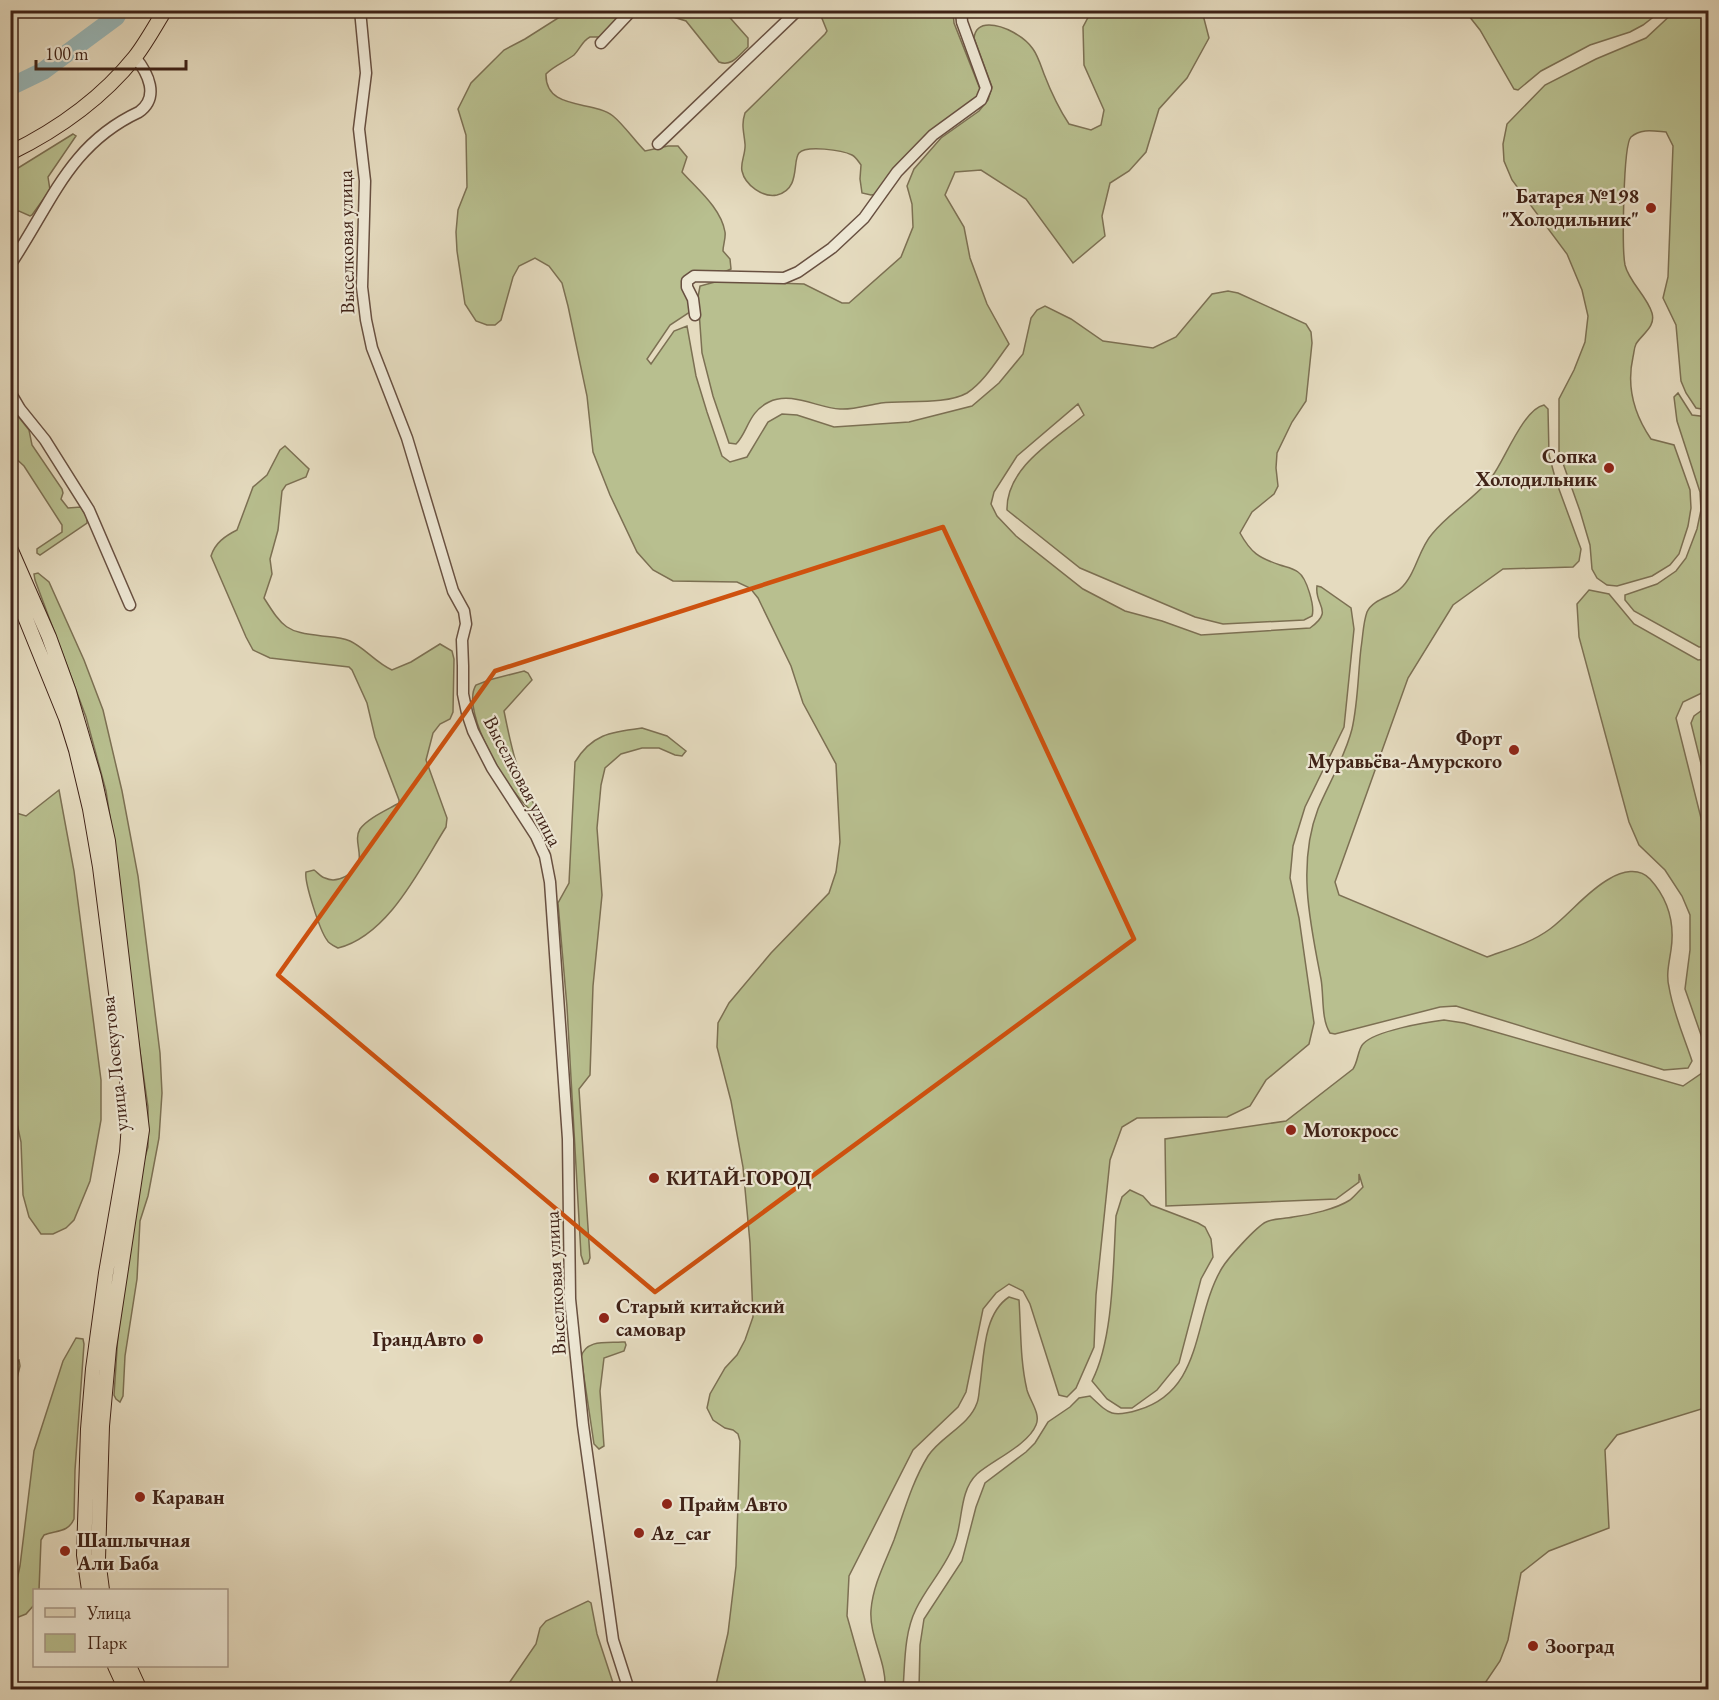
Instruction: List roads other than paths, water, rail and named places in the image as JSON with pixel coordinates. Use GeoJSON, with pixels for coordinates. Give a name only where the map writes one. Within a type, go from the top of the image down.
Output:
{"type":"FeatureCollection","features":[{"type":"Feature","properties":{"kind":"main road"},"geometry":{"type":"LineString","coordinates":[[10,153],[77,113],[102,92],[135,57],[165,10]]}},
{"type":"Feature","properties":{"kind":"main road","name":"улица Лоскутова"},"geometry":{"type":"LineString","coordinates":[[10,548],[49,637],[69,692],[94,777],[108,841],[142,1130],[109,1348],[102,1426],[98,1559],[102,1589]]}},
{"type":"Feature","properties":{"kind":"main road","name":"улица Лоскутова"},"geometry":{"type":"LineString","coordinates":[[10,580],[66,718],[90,808],[100,867],[128,1087],[127,1152],[104,1284],[88,1429],[84,1555],[89,1589]]}},
{"type":"Feature","properties":{"kind":"main road"},"geometry":{"type":"LineString","coordinates":[[116,1667],[126,1689]]}},
{"type":"Feature","properties":{"kind":"main road"},"geometry":{"type":"LineString","coordinates":[[130,1667],[140,1689]]}},
{"type":"Feature","properties":{"kind":"street","name":"Выселковая улица"},"geometry":{"type":"LineString","coordinates":[[360,10],[366,73],[359,129],[365,181],[362,287],[372,348],[407,438],[453,591],[464,611],[466,624],[462,640],[463,685],[467,713],[473,731],[492,768],[536,836],[545,856],[550,882],[568,1139],[570,1299],[583,1425],[613,1640],[629,1689]]}},
{"type":"Feature","properties":{"kind":"street"},"geometry":{"type":"LineString","coordinates":[[601,43],[632,10]]}},
{"type":"Feature","properties":{"kind":"street"},"geometry":{"type":"LineString","coordinates":[[658,144],[798,10]]}},
{"type":"Feature","properties":{"kind":"street"},"geometry":{"type":"LineString","coordinates":[[695,315],[693,298],[687,287],[687,281],[694,276],[784,278],[798,272],[832,248],[864,218],[897,172],[933,135],[981,100],[986,88],[962,22],[961,10]]}},
{"type":"Feature","properties":{"kind":"street"},"geometry":{"type":"LineString","coordinates":[[10,265],[36,226],[57,186],[80,157],[100,135],[144,109],[150,99],[151,90],[148,79],[135,57]]}},
{"type":"Feature","properties":{"kind":"street"},"geometry":{"type":"LineString","coordinates":[[10,392],[20,409],[45,440],[89,510],[130,605]]}},
{"type":"Feature","properties":{"kind":"waterway"},"geometry":{"type":"LineString","coordinates":[[10,87],[43,71],[116,17],[120,10]]}},
{"type":"Feature","properties":{"kind":"place","name":"Батарея №198 \"Холодильник\""},"geometry":{"type":"Point","coordinates":[1651,208]}},
{"type":"Feature","properties":{"kind":"place","name":"Сопка Холодильник"},"geometry":{"type":"Point","coordinates":[1609,468]}},
{"type":"Feature","properties":{"kind":"place","name":"Форт Муравьёва-Амурского"},"geometry":{"type":"Point","coordinates":[1514,750]}},
{"type":"Feature","properties":{"kind":"place","name":"Мотокросс"},"geometry":{"type":"Point","coordinates":[1291,1130]}},
{"type":"Feature","properties":{"kind":"place","name":"КИТАЙ-ГОРОД"},"geometry":{"type":"Point","coordinates":[654,1178]}},
{"type":"Feature","properties":{"kind":"place","name":"Старый китайский самовар"},"geometry":{"type":"Point","coordinates":[604,1318]}},
{"type":"Feature","properties":{"kind":"place","name":"ГрандАвто"},"geometry":{"type":"Point","coordinates":[478,1339]}},
{"type":"Feature","properties":{"kind":"place","name":"Караван"},"geometry":{"type":"Point","coordinates":[140,1497]}},
{"type":"Feature","properties":{"kind":"place","name":"Прайм Авто"},"geometry":{"type":"Point","coordinates":[667,1504]}},
{"type":"Feature","properties":{"kind":"place","name":"Az_car"},"geometry":{"type":"Point","coordinates":[639,1533]}},
{"type":"Feature","properties":{"kind":"place","name":"Шашлычная Али Баба"},"geometry":{"type":"Point","coordinates":[65,1551]}},
{"type":"Feature","properties":{"kind":"place","name":"Зооград"},"geometry":{"type":"Point","coordinates":[1533,1646]}}]}
